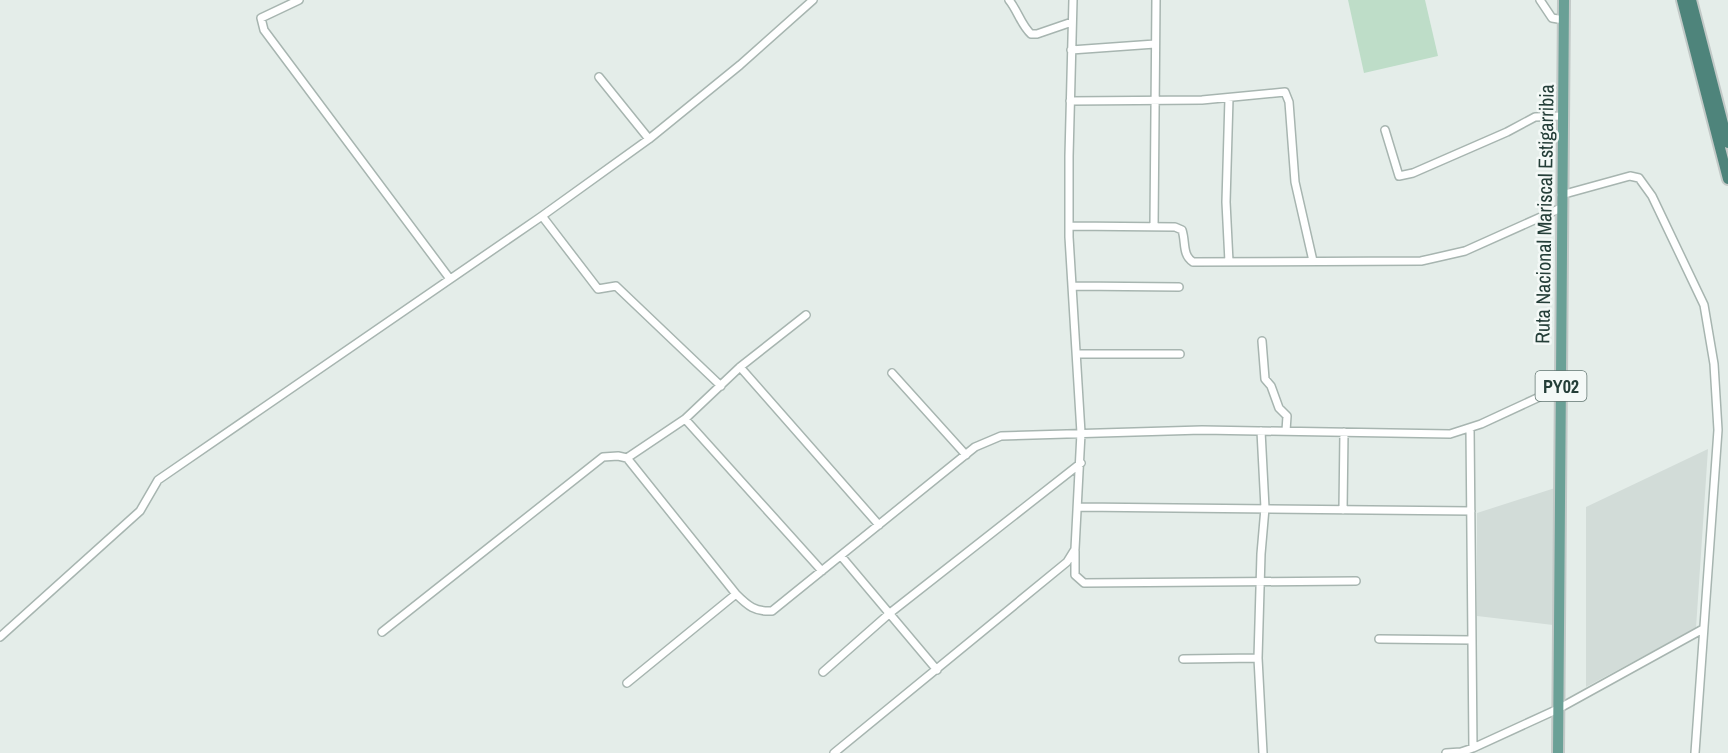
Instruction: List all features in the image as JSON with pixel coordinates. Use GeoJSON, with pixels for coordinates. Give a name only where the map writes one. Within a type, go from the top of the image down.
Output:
{"type":"FeatureCollection","features":[{"type":"Feature","properties":{"kind":"highway"},"geometry":{"type":"LineString","coordinates":[[1682,0],[1728,179]]}},
{"type":"Feature","properties":{"kind":"highway"},"geometry":{"type":"LineString","coordinates":[[1691,0],[1728,143]]}},
{"type":"Feature","properties":{"kind":"main road","name":"Ruta Nacional Mariscal Estigarribia"},"geometry":{"type":"LineString","coordinates":[[1558,753],[1564,0]]}},
{"type":"Feature","properties":{"kind":"street"},"geometry":{"type":"LineString","coordinates":[[299,0],[261,18],[264,30],[450,279]]}},
{"type":"Feature","properties":{"kind":"street"},"geometry":{"type":"LineString","coordinates":[[0,637],[140,511],[158,480],[542,216],[649,139],[740,65],[813,0]]}},
{"type":"Feature","properties":{"kind":"street"},"geometry":{"type":"LineString","coordinates":[[1009,0],[1031,34],[1072,22]]}},
{"type":"Feature","properties":{"kind":"street"},"geometry":{"type":"LineString","coordinates":[[1073,0],[1069,226],[1081,433],[1075,575],[1084,583],[1356,581]]}},
{"type":"Feature","properties":{"kind":"street"},"geometry":{"type":"LineString","coordinates":[[1154,227],[1155,0]]}},
{"type":"Feature","properties":{"kind":"street"},"geometry":{"type":"LineString","coordinates":[[1540,0],[1552,18],[1564,20]]}},
{"type":"Feature","properties":{"kind":"street"},"geometry":{"type":"LineString","coordinates":[[1071,50],[1155,44]]}},
{"type":"Feature","properties":{"kind":"street"},"geometry":{"type":"LineString","coordinates":[[599,77],[649,139]]}},
{"type":"Feature","properties":{"kind":"street"},"geometry":{"type":"LineString","coordinates":[[1070,101],[1202,100],[1285,92],[1289,102],[1295,182],[1313,261]]}},
{"type":"Feature","properties":{"kind":"street"},"geometry":{"type":"LineString","coordinates":[[1229,262],[1226,202],[1230,98]]}},
{"type":"Feature","properties":{"kind":"street"},"geometry":{"type":"LineString","coordinates":[[1385,130],[1399,176],[1413,173],[1507,132],[1535,117],[1562,116]]}},
{"type":"Feature","properties":{"kind":"street"},"geometry":{"type":"LineString","coordinates":[[1561,195],[1630,176],[1639,178],[1652,196],[1704,305],[1714,364],[1718,430],[1695,753]]}},
{"type":"Feature","properties":{"kind":"street"},"geometry":{"type":"LineString","coordinates":[[1069,226],[1175,227],[1182,231],[1187,259],[1193,262],[1421,261],[1465,251],[1561,208]]}},
{"type":"Feature","properties":{"kind":"street"},"geometry":{"type":"LineString","coordinates":[[542,216],[598,289],[616,286],[721,386]]}},
{"type":"Feature","properties":{"kind":"street"},"geometry":{"type":"LineString","coordinates":[[1073,286],[1179,287]]}},
{"type":"Feature","properties":{"kind":"street"},"geometry":{"type":"LineString","coordinates":[[627,458],[685,419],[740,367],[806,315]]}},
{"type":"Feature","properties":{"kind":"street"},"geometry":{"type":"LineString","coordinates":[[1262,340],[1265,379],[1271,386],[1279,408],[1287,416],[1286,431]]}},
{"type":"Feature","properties":{"kind":"street"},"geometry":{"type":"LineString","coordinates":[[1077,354],[1180,354]]}},
{"type":"Feature","properties":{"kind":"street"},"geometry":{"type":"LineString","coordinates":[[740,367],[879,525]]}},
{"type":"Feature","properties":{"kind":"street"},"geometry":{"type":"LineString","coordinates":[[892,373],[966,455]]}},
{"type":"Feature","properties":{"kind":"street"},"geometry":{"type":"LineString","coordinates":[[382,632],[603,457],[627,458],[736,594],[749,607],[759,611],[772,611],[975,447],[1001,436],[1261,431],[1450,434],[1470,428],[1561,387]]}},
{"type":"Feature","properties":{"kind":"street"},"geometry":{"type":"LineString","coordinates":[[685,419],[822,571]]}},
{"type":"Feature","properties":{"kind":"street"},"geometry":{"type":"LineString","coordinates":[[1470,428],[1473,748]]}},
{"type":"Feature","properties":{"kind":"street"},"geometry":{"type":"LineString","coordinates":[[1261,431],[1265,509],[1258,658],[1263,753]]}},
{"type":"Feature","properties":{"kind":"street"},"geometry":{"type":"LineString","coordinates":[[1344,432],[1344,510]]}},
{"type":"Feature","properties":{"kind":"street"},"geometry":{"type":"LineString","coordinates":[[823,672],[890,613],[1081,463]]}},
{"type":"Feature","properties":{"kind":"street"},"geometry":{"type":"LineString","coordinates":[[1078,507],[1471,511]]}},
{"type":"Feature","properties":{"kind":"street"},"geometry":{"type":"LineString","coordinates":[[834,753],[1067,562],[1075,549]]}},
{"type":"Feature","properties":{"kind":"street"},"geometry":{"type":"LineString","coordinates":[[841,556],[937,670]]}},
{"type":"Feature","properties":{"kind":"street"},"geometry":{"type":"LineString","coordinates":[[627,682],[736,594]]}},
{"type":"Feature","properties":{"kind":"street"},"geometry":{"type":"LineString","coordinates":[[1446,753],[1473,748],[1558,709],[1703,629]]}},
{"type":"Feature","properties":{"kind":"street"},"geometry":{"type":"LineString","coordinates":[[1379,639],[1472,640]]}},
{"type":"Feature","properties":{"kind":"street"},"geometry":{"type":"LineString","coordinates":[[1183,659],[1258,658]]}},
{"type":"Feature","properties":{"kind":"shaded area"},"geometry":{"type":"Polygon","coordinates":[[[1708,449],[1696,628],[1586,687],[1586,507],[1708,449]]]}},
{"type":"Feature","properties":{"kind":"shaded area"},"geometry":{"type":"Polygon","coordinates":[[[1555,488],[1553,625],[1477,616],[1477,513],[1555,488]]]}},
{"type":"Feature","properties":{"kind":"green space"},"geometry":{"type":"Polygon","coordinates":[[[1348,0],[1425,0],[1438,56],[1364,73],[1348,0]]]}}]}
